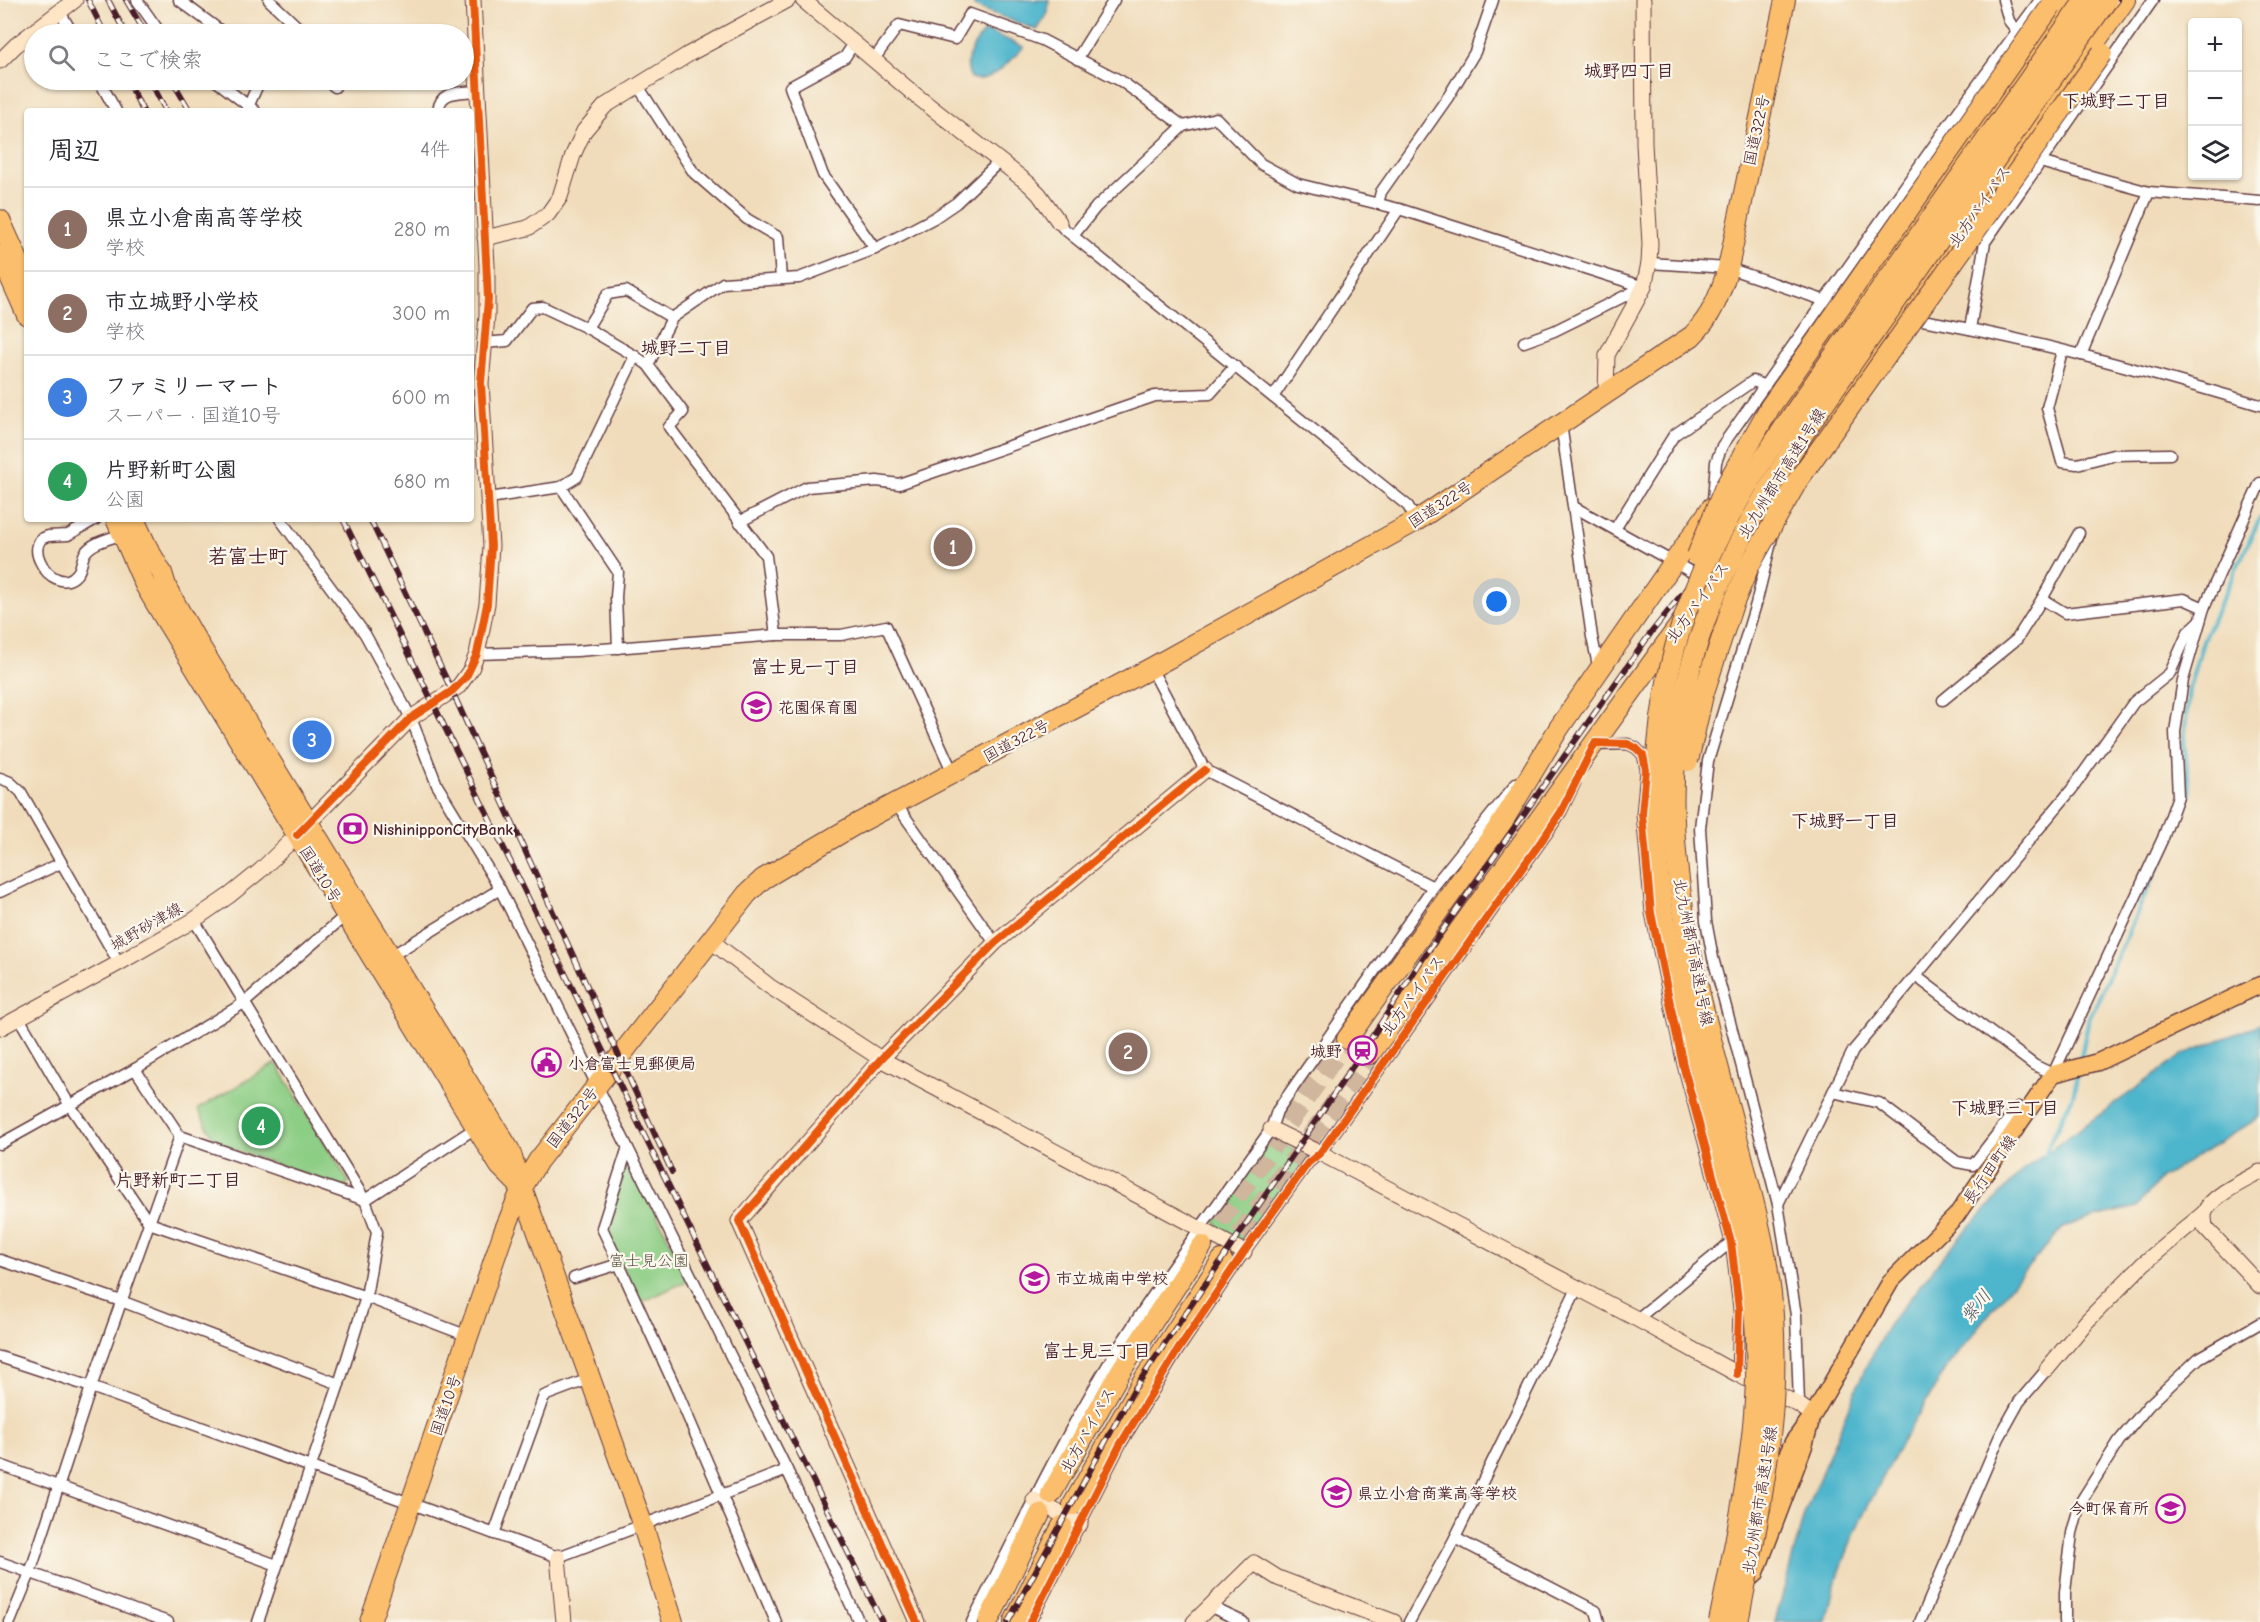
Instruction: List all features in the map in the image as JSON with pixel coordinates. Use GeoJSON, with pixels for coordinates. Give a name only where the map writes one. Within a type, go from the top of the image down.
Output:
{"type":"FeatureCollection","features":[{"type":"Feature","properties":{"kind":"highway","name":"国道322号"},"geometry":{"type":"LineString","coordinates":[[522,1188],[538,1161],[710,940],[763,879],[853,826],[1151,668],[1416,521],[1677,346],[1704,323],[1717,302],[1728,268],[1785,0]]}},
{"type":"Feature","properties":{"kind":"highway","name":"北九州都市高速1号線"},"geometry":{"type":"LineString","coordinates":[[1719,1622],[1748,1473],[1756,1376],[1755,1323],[1750,1275],[1739,1222],[1684,1007],[1664,913],[1657,860],[1656,769],[1669,672],[1682,625],[1697,584],[1739,499],[1790,418],[2085,0]]}},
{"type":"Feature","properties":{"kind":"highway","name":"北九州都市高速1号線"},"geometry":{"type":"LineString","coordinates":[[1738,1622],[1758,1522],[1772,1429],[1775,1377],[1774,1325],[1759,1223],[1703,1005],[1683,913],[1674,818],[1675,770],[1680,722],[1689,677],[1701,632],[1717,587],[1757,506],[1806,429],[2107,0]]}},
{"type":"Feature","properties":{"kind":"highway","name":"北方バイパス"},"geometry":{"type":"LineString","coordinates":[[1370,1054],[1785,481],[2125,0]]}},
{"type":"Feature","properties":{"kind":"highway"},"geometry":{"type":"LineString","coordinates":[[1703,1005],[1683,865],[1681,818],[1688,761],[1703,695],[1732,607],[1749,566],[1798,480],[2102,53],[2133,0]]}},
{"type":"Feature","properties":{"kind":"highway"},"geometry":{"type":"LineString","coordinates":[[1656,769],[1656,717],[1663,669],[1674,620],[1691,570],[1724,489],[1745,449],[1793,373],[2054,2]]}},
{"type":"Feature","properties":{"kind":"highway","name":"北方バイパス"},"geometry":{"type":"LineString","coordinates":[[1347,1039],[1503,821],[1560,728],[1712,506],[1994,112],[2054,2]]}},
{"type":"Feature","properties":{"kind":"highway"},"geometry":{"type":"LineString","coordinates":[[0,220],[24,273]]}},
{"type":"Feature","properties":{"kind":"highway"},"geometry":{"type":"LineString","coordinates":[[0,254],[24,308]]}},
{"type":"Feature","properties":{"kind":"highway","name":"国道10号"},"geometry":{"type":"LineString","coordinates":[[132,523],[145,585],[162,614],[303,829],[391,956],[510,1151],[522,1188],[503,1234],[370,1622]]}},
{"type":"Feature","properties":{"kind":"highway","name":"国道10号"},"geometry":{"type":"LineString","coordinates":[[303,829],[346,915],[500,1166],[522,1188]]}},
{"type":"Feature","properties":{"kind":"highway"},"geometry":{"type":"LineString","coordinates":[[522,1188],[643,1526],[673,1622]]}},
{"type":"Feature","properties":{"kind":"highway","name":"北方バイパス"},"geometry":{"type":"LineString","coordinates":[[988,1622],[1042,1503],[1202,1237]]}},
{"type":"Feature","properties":{"kind":"highway","name":"北方バイパス"},"geometry":{"type":"LineString","coordinates":[[1073,1505],[1141,1384],[1222,1260]]}},
{"type":"Feature","properties":{"kind":"highway"},"geometry":{"type":"LineString","coordinates":[[1014,1622],[1071,1525]]}},
{"type":"Feature","properties":{"kind":"main road"},"geometry":{"type":"LineString","coordinates":[[2053,1074],[2098,1062],[2260,985]]}},
{"type":"Feature","properties":{"kind":"main road","name":"長行田町線"},"geometry":{"type":"LineString","coordinates":[[1725,1622],[1748,1544],[1806,1410],[1891,1281],[1956,1216],[2053,1074]]}},
{"type":"Feature","properties":{"kind":"main road","name":"長行田町線"},"geometry":{"type":"LineString","coordinates":[[1742,1622],[1759,1559],[1800,1457],[1806,1410]]}},
{"type":"Feature","properties":{"kind":"street"},"geometry":{"type":"LineString","coordinates":[[44,24],[75,0]]}},
{"type":"Feature","properties":{"kind":"street"},"geometry":{"type":"LineString","coordinates":[[137,0],[154,24]]}},
{"type":"Feature","properties":{"kind":"street"},"geometry":{"type":"LineString","coordinates":[[179,0],[211,24]]}},
{"type":"Feature","properties":{"kind":"street"},"geometry":{"type":"LineString","coordinates":[[269,0],[294,24]]}},
{"type":"Feature","properties":{"kind":"street","name":"城野砂津線"},"geometry":{"type":"LineString","coordinates":[[473,0],[474,24]]}},
{"type":"Feature","properties":{"kind":"street"},"geometry":{"type":"LineString","coordinates":[[485,238],[528,228],[548,214],[560,197],[573,154],[590,123],[605,106],[688,54],[788,0]]}},
{"type":"Feature","properties":{"kind":"street"},"geometry":{"type":"LineString","coordinates":[[803,0],[914,94],[1039,194],[1059,222],[1073,236],[1408,506],[1416,521]]}},
{"type":"Feature","properties":{"kind":"street"},"geometry":{"type":"LineString","coordinates":[[1077,59],[1114,0]]}},
{"type":"Feature","properties":{"kind":"street"},"geometry":{"type":"LineString","coordinates":[[1378,204],[1381,192],[1448,97],[1475,52],[1493,0]]}},
{"type":"Feature","properties":{"kind":"street"},"geometry":{"type":"LineString","coordinates":[[1606,394],[1607,355],[1644,287],[1649,263],[1644,144],[1643,0]]}},
{"type":"Feature","properties":{"kind":"street"},"geometry":{"type":"LineString","coordinates":[[2003,0],[2009,21],[2017,31]]}},
{"type":"Feature","properties":{"kind":"street"},"geometry":{"type":"LineString","coordinates":[[1970,329],[1985,242],[2153,0]]}},
{"type":"Feature","properties":{"kind":"street"},"geometry":{"type":"LineString","coordinates":[[1712,506],[1716,462],[1722,446],[2017,31],[2054,2]]}},
{"type":"Feature","properties":{"kind":"street"},"geometry":{"type":"LineString","coordinates":[[60,12],[68,24]]}},
{"type":"Feature","properties":{"kind":"street"},"geometry":{"type":"LineString","coordinates":[[874,59],[899,25],[955,39],[969,14],[1042,40],[1121,81],[1183,126]]}},
{"type":"Feature","properties":{"kind":"street","name":"城野砂津線"},"geometry":{"type":"LineString","coordinates":[[0,1028],[194,920],[245,884],[303,829],[411,718],[459,686],[471,669],[477,654],[488,604],[491,546],[481,383],[488,298],[474,30]]}},
{"type":"Feature","properties":{"kind":"street"},"geometry":{"type":"LineString","coordinates":[[0,61],[24,39]]}},
{"type":"Feature","properties":{"kind":"street"},"geometry":{"type":"LineString","coordinates":[[854,43],[845,57],[790,87],[823,175],[875,249]]}},
{"type":"Feature","properties":{"kind":"street"},"geometry":{"type":"LineString","coordinates":[[638,86],[694,173],[747,219],[778,237],[781,279]]}},
{"type":"Feature","properties":{"kind":"street"},"geometry":{"type":"LineString","coordinates":[[104,90],[114,108]]}},
{"type":"Feature","properties":{"kind":"street"},"geometry":{"type":"LineString","coordinates":[[228,90],[251,108]]}},
{"type":"Feature","properties":{"kind":"street"},"geometry":{"type":"LineString","coordinates":[[252,108],[257,90]]}},
{"type":"Feature","properties":{"kind":"street"},"geometry":{"type":"LineString","coordinates":[[439,108],[446,94],[476,91]]}},
{"type":"Feature","properties":{"kind":"street"},"geometry":{"type":"LineString","coordinates":[[1073,236],[1096,207],[1183,126],[1216,118],[1261,164],[1298,184],[1398,209],[1644,287]]}},
{"type":"Feature","properties":{"kind":"street"},"geometry":{"type":"LineString","coordinates":[[648,365],[672,318],[723,283],[799,279],[875,249],[934,218],[956,203],[1000,161]]}},
{"type":"Feature","properties":{"kind":"street"},"geometry":{"type":"LineString","coordinates":[[2040,162],[2148,192],[2260,201]]}},
{"type":"Feature","properties":{"kind":"street"},"geometry":{"type":"LineString","coordinates":[[2081,356],[2148,192]]}},
{"type":"Feature","properties":{"kind":"street"},"geometry":{"type":"LineString","coordinates":[[1273,397],[1398,209]]}},
{"type":"Feature","properties":{"kind":"street"},"geometry":{"type":"LineString","coordinates":[[1649,263],[1728,268],[1826,301],[1970,329],[2062,351],[2260,405]]}},
{"type":"Feature","properties":{"kind":"street"},"geometry":{"type":"LineString","coordinates":[[1524,342],[1554,331],[1644,287]]}},
{"type":"Feature","properties":{"kind":"street"},"geometry":{"type":"LineString","coordinates":[[587,328],[608,294],[626,291],[672,318]]}},
{"type":"Feature","properties":{"kind":"street"},"geometry":{"type":"LineString","coordinates":[[484,343],[507,341],[532,308],[543,306],[587,328],[648,365],[683,412],[669,427],[766,556],[776,635]]}},
{"type":"Feature","properties":{"kind":"street"},"geometry":{"type":"LineString","coordinates":[[2062,351],[2047,408],[2062,462],[2077,464],[2113,455],[2170,454]]}},
{"type":"Feature","properties":{"kind":"street"},"geometry":{"type":"LineString","coordinates":[[489,498],[561,488],[577,477],[635,356]]}},
{"type":"Feature","properties":{"kind":"street"},"geometry":{"type":"LineString","coordinates":[[739,522],[807,487],[877,481],[899,484],[1155,396],[1210,394],[1235,366]]}},
{"type":"Feature","properties":{"kind":"street"},"geometry":{"type":"LineString","coordinates":[[1615,529],[1674,435],[1753,381],[1764,386]]}},
{"type":"Feature","properties":{"kind":"street"},"geometry":{"type":"LineString","coordinates":[[1561,424],[1592,637],[1599,670]]}},
{"type":"Feature","properties":{"kind":"street"},"geometry":{"type":"LineString","coordinates":[[1785,481],[1756,604],[1708,761],[1700,828],[1706,921],[1713,958],[1778,1204],[1796,1315],[1806,1410]]}},
{"type":"Feature","properties":{"kind":"street"},"geometry":{"type":"LineString","coordinates":[[1917,977],[2034,1065],[2053,1074],[2163,838],[2178,796],[2175,732],[2183,680],[2204,608],[2260,483]]}},
{"type":"Feature","properties":{"kind":"street"},"geometry":{"type":"LineString","coordinates":[[561,488],[618,572],[616,597],[618,648]]}},
{"type":"Feature","properties":{"kind":"street"},"geometry":{"type":"LineString","coordinates":[[1574,507],[1674,563],[1756,604]]}},
{"type":"Feature","properties":{"kind":"street"},"geometry":{"type":"LineString","coordinates":[[91,522],[68,535],[48,536],[41,539],[37,549],[38,557],[45,570],[54,578],[64,581],[74,576],[81,568],[85,553],[132,523]]}},
{"type":"Feature","properties":{"kind":"street"},"geometry":{"type":"LineString","coordinates":[[282,522],[365,633],[411,718],[437,785],[500,889],[787,1470],[859,1622]]}},
{"type":"Feature","properties":{"kind":"street"},"geometry":{"type":"LineString","coordinates":[[1943,700],[2017,639],[2079,534]]}},
{"type":"Feature","properties":{"kind":"street"},"geometry":{"type":"LineString","coordinates":[[2042,598],[2065,613],[2184,599],[2204,608]]}},
{"type":"Feature","properties":{"kind":"street"},"geometry":{"type":"LineString","coordinates":[[1778,1204],[1853,1051],[2072,789],[2134,702],[2170,673],[2188,632],[2200,620]]}},
{"type":"Feature","properties":{"kind":"street"},"geometry":{"type":"LineString","coordinates":[[477,654],[618,648],[776,635],[841,635],[886,627],[952,773]]}},
{"type":"Feature","properties":{"kind":"street"},"geometry":{"type":"LineString","coordinates":[[1151,668],[1205,770],[1433,887]]}},
{"type":"Feature","properties":{"kind":"street"},"geometry":{"type":"LineString","coordinates":[[1202,1237],[1271,1129],[1277,1112],[1433,887],[1560,728]]}},
{"type":"Feature","properties":{"kind":"street"},"geometry":{"type":"LineString","coordinates":[[1030,1622],[1071,1525],[1178,1350],[1244,1252],[1308,1163],[1320,1153],[1561,812],[1595,743],[1628,744],[1643,755],[1646,770],[1642,814],[1651,912],[1683,1065],[1731,1242],[1739,1309],[1737,1374]]}},
{"type":"Feature","properties":{"kind":"street"},"geometry":{"type":"LineString","coordinates":[[917,1622],[739,1221],[881,1059],[995,943],[1205,770]]}},
{"type":"Feature","properties":{"kind":"street"},"geometry":{"type":"LineString","coordinates":[[0,778],[10,782],[21,792],[119,963]]}},
{"type":"Feature","properties":{"kind":"street"},"geometry":{"type":"LineString","coordinates":[[896,804],[995,943]]}},
{"type":"Feature","properties":{"kind":"street"},"geometry":{"type":"LineString","coordinates":[[0,892],[61,863]]}},
{"type":"Feature","properties":{"kind":"street"},"geometry":{"type":"LineString","coordinates":[[391,956],[500,889]]}},
{"type":"Feature","properties":{"kind":"street"},"geometry":{"type":"LineString","coordinates":[[0,1144],[135,1069],[244,1003],[346,915]]}},
{"type":"Feature","properties":{"kind":"street"},"geometry":{"type":"LineString","coordinates":[[194,920],[365,1200],[378,1232],[366,1296],[339,1384],[258,1622]]}},
{"type":"Feature","properties":{"kind":"street"},"geometry":{"type":"LineString","coordinates":[[710,940],[769,986],[881,1059],[1202,1237],[1244,1252]]}},
{"type":"Feature","properties":{"kind":"street"},"geometry":{"type":"LineString","coordinates":[[19,1018],[69,1104],[149,1223],[366,1296],[468,1336]]}},
{"type":"Feature","properties":{"kind":"street"},"geometry":{"type":"LineString","coordinates":[[135,1069],[180,1136],[365,1200]]}},
{"type":"Feature","properties":{"kind":"street"},"geometry":{"type":"LineString","coordinates":[[1833,1092],[1879,1103],[1957,1162],[1972,1165],[2018,1107],[2027,1114]]}},
{"type":"Feature","properties":{"kind":"street"},"geometry":{"type":"LineString","coordinates":[[365,1200],[477,1127]]}},
{"type":"Feature","properties":{"kind":"street"},"geometry":{"type":"LineString","coordinates":[[1271,1129],[1637,1318],[1806,1410]]}},
{"type":"Feature","properties":{"kind":"street"},"geometry":{"type":"LineString","coordinates":[[10,1622],[30,1573],[91,1387],[180,1136]]}},
{"type":"Feature","properties":{"kind":"street"},"geometry":{"type":"LineString","coordinates":[[627,1150],[602,1228],[776,1622]]}},
{"type":"Feature","properties":{"kind":"street"},"geometry":{"type":"LineString","coordinates":[[1920,1622],[1999,1438],[2019,1402],[2086,1321],[2143,1264],[2227,1191],[2260,1172]]}},
{"type":"Feature","properties":{"kind":"street"},"geometry":{"type":"LineString","coordinates":[[2204,1213],[2205,1227],[2260,1286]]}},
{"type":"Feature","properties":{"kind":"street"},"geometry":{"type":"LineString","coordinates":[[1637,1318],[1731,1242]]}},
{"type":"Feature","properties":{"kind":"street"},"geometry":{"type":"LineString","coordinates":[[0,1260],[121,1301],[339,1384]]}},
{"type":"Feature","properties":{"kind":"street"},"geometry":{"type":"LineString","coordinates":[[574,1278],[619,1264]]}},
{"type":"Feature","properties":{"kind":"street"},"geometry":{"type":"LineString","coordinates":[[1409,1622],[1455,1538],[1577,1288]]}},
{"type":"Feature","properties":{"kind":"street"},"geometry":{"type":"LineString","coordinates":[[2065,1622],[2072,1533],[2080,1503],[2119,1441],[2149,1405],[2199,1358],[2260,1323]]}},
{"type":"Feature","properties":{"kind":"street"},"geometry":{"type":"LineString","coordinates":[[0,1357],[91,1387],[558,1557],[787,1470]]}},
{"type":"Feature","properties":{"kind":"street"},"geometry":{"type":"LineString","coordinates":[[494,1534],[543,1396],[590,1379]]}},
{"type":"Feature","properties":{"kind":"street"},"geometry":{"type":"LineString","coordinates":[[0,1465],[277,1565]]}},
{"type":"Feature","properties":{"kind":"street"},"geometry":{"type":"LineString","coordinates":[[972,1622],[1042,1503],[1071,1525]]}},
{"type":"Feature","properties":{"kind":"street"},"geometry":{"type":"LineString","coordinates":[[1455,1538],[1596,1611],[1599,1622]]}},
{"type":"Feature","properties":{"kind":"street"},"geometry":{"type":"LineString","coordinates":[[558,1557],[564,1622]]}},
{"type":"Feature","properties":{"kind":"street"},"geometry":{"type":"LineString","coordinates":[[0,1562],[168,1622]]}},
{"type":"Feature","properties":{"kind":"street"},"geometry":{"type":"LineString","coordinates":[[1194,1622],[1254,1563],[1278,1578],[1394,1622]]}},
{"type":"Feature","properties":{"kind":"street"},"geometry":{"type":"LineString","coordinates":[[1209,1606],[1243,1622]]}},
{"type":"Feature","properties":{"kind":"green space"},"geometry":{"type":"Polygon","coordinates":[[[276,1063],[349,1182],[344,1188],[216,1143],[198,1109],[276,1063]]]}},
{"type":"Feature","properties":{"kind":"green space"},"geometry":{"type":"Polygon","coordinates":[[[1272,1140],[1300,1152],[1304,1161],[1248,1240],[1239,1240],[1219,1230],[1215,1219],[1268,1141],[1272,1140]]]}},
{"type":"Feature","properties":{"kind":"green space","name":"富士見公園"},"geometry":{"type":"Polygon","coordinates":[[[628,1157],[689,1280],[640,1303],[604,1227],[628,1157]]]}},
{"type":"Feature","properties":{"kind":"water"},"geometry":{"type":"Polygon","coordinates":[[[974,0],[1049,0],[1048,13],[1037,30],[974,6],[974,0]]]}},
{"type":"Feature","properties":{"kind":"water"},"geometry":{"type":"Polygon","coordinates":[[[985,30],[1024,47],[1000,70],[986,78],[971,78],[967,65],[968,58],[985,30]]]}},
{"type":"Feature","properties":{"kind":"water","name":"紫川"},"geometry":{"type":"Polygon","coordinates":[[[2260,1024],[2260,1117],[2161,1178],[2137,1207],[2091,1218],[2063,1228],[2018,1278],[1949,1364],[1901,1443],[1855,1531],[1834,1587],[1826,1622],[1775,1622],[1804,1515],[1863,1373],[1887,1327],[1949,1249],[2024,1169],[2184,1054],[2260,1024]]]}},
{"type":"Feature","properties":{"kind":"waterway"},"geometry":{"type":"LineString","coordinates":[[2080,1062],[2088,1022],[2190,795],[2184,741],[2189,688],[2204,638],[2260,518]]}},
{"type":"Feature","properties":{"kind":"waterway"},"geometry":{"type":"LineString","coordinates":[[2045,1157],[2048,1146],[2073,1096],[2078,1072]]}},
{"type":"Feature","properties":{"kind":"tunnel"},"geometry":{"type":"LineString","coordinates":[[1202,1246],[1347,1039]]}},
{"type":"Feature","properties":{"kind":"tunnel"},"geometry":{"type":"LineString","coordinates":[[1222,1260],[1370,1054]]}},
{"type":"Feature","properties":{"kind":"railway"},"geometry":{"type":"LineString","coordinates":[[88,0],[100,24]]}},
{"type":"Feature","properties":{"kind":"railway"},"geometry":{"type":"LineString","coordinates":[[108,0],[121,24]]}},
{"type":"Feature","properties":{"kind":"railway"},"geometry":{"type":"LineString","coordinates":[[126,0],[140,24]]}},
{"type":"Feature","properties":{"kind":"railway"},"geometry":{"type":"LineString","coordinates":[[1008,1622],[1133,1391],[1363,1051],[1423,958],[1650,634],[1705,565],[2117,0]]}},
{"type":"Feature","properties":{"kind":"railway"},"geometry":{"type":"LineString","coordinates":[[132,90],[141,108]]}},
{"type":"Feature","properties":{"kind":"railway"},"geometry":{"type":"LineString","coordinates":[[155,90],[164,108]]}},
{"type":"Feature","properties":{"kind":"railway"},"geometry":{"type":"LineString","coordinates":[[178,90],[188,108]]}},
{"type":"Feature","properties":{"kind":"railway"},"geometry":{"type":"LineString","coordinates":[[344,522],[882,1622]]}},
{"type":"Feature","properties":{"kind":"railway"},"geometry":{"type":"LineString","coordinates":[[371,522],[452,691],[672,1172]]}},
{"type":"Feature","properties":{"kind":"cycle path"},"geometry":{"type":"LineString","coordinates":[[297,835],[411,718],[452,691],[466,677],[477,654],[487,604],[491,546],[481,383],[488,299],[473,0]]}},
{"type":"Feature","properties":{"kind":"cycle path"},"geometry":{"type":"LineString","coordinates":[[1030,1622],[1120,1445],[1178,1350],[1244,1252],[1308,1163],[1320,1153],[1547,833],[1561,812],[1595,743],[1628,744],[1643,755],[1646,770],[1642,814],[1651,913],[1683,1065],[1731,1242],[1739,1309],[1737,1374]]}},
{"type":"Feature","properties":{"kind":"cycle path"},"geometry":{"type":"LineString","coordinates":[[917,1622],[739,1221],[881,1059],[995,943],[1205,770]]}},
{"type":"Feature","properties":{"kind":"place","name":"県立小倉南高等学校"},"geometry":{"type":"Point","coordinates":[953,547]}},
{"type":"Feature","properties":{"kind":"place","name":"花園保育園"},"geometry":{"type":"Point","coordinates":[757,707]}},
{"type":"Feature","properties":{"kind":"place","name":"ファミリーマート"},"geometry":{"type":"Point","coordinates":[312,740]}},
{"type":"Feature","properties":{"kind":"place","name":"NishinipponCityBank"},"geometry":{"type":"Point","coordinates":[352,829]}},
{"type":"Feature","properties":{"kind":"place","name":"城野"},"geometry":{"type":"Point","coordinates":[1363,1051]}},
{"type":"Feature","properties":{"kind":"place","name":"市立城野小学校"},"geometry":{"type":"Point","coordinates":[1128,1052]}},
{"type":"Feature","properties":{"kind":"place","name":"小倉富士見郵便局"},"geometry":{"type":"Point","coordinates":[547,1063]}},
{"type":"Feature","properties":{"kind":"place","name":"片野新町公園"},"geometry":{"type":"Point","coordinates":[261,1126]}},
{"type":"Feature","properties":{"kind":"place","name":"市立城南中学校"},"geometry":{"type":"Point","coordinates":[1035,1278]}},
{"type":"Feature","properties":{"kind":"place","name":"県立小倉商業高等学校"},"geometry":{"type":"Point","coordinates":[1336,1493]}},
{"type":"Feature","properties":{"kind":"place","name":"今町保育所"},"geometry":{"type":"Point","coordinates":[2170,1508]}},
{"type":"Feature","properties":{"kind":"district","name":"城野四丁目"},"geometry":{"type":"Point","coordinates":[1629,71]}},
{"type":"Feature","properties":{"kind":"district","name":"下城野二丁目"},"geometry":{"type":"Point","coordinates":[2116,101]}},
{"type":"Feature","properties":{"kind":"district","name":"城野二丁目"},"geometry":{"type":"Point","coordinates":[686,348]}},
{"type":"Feature","properties":{"kind":"district","name":"若富士町"},"geometry":{"type":"Point","coordinates":[248,556]}},
{"type":"Feature","properties":{"kind":"district","name":"富士見一丁目"},"geometry":{"type":"Point","coordinates":[805,667]}},
{"type":"Feature","properties":{"kind":"district","name":"下城野一丁目"},"geometry":{"type":"Point","coordinates":[1845,821]}},
{"type":"Feature","properties":{"kind":"district","name":"下城野三丁目"},"geometry":{"type":"Point","coordinates":[2005,1108]}},
{"type":"Feature","properties":{"kind":"district","name":"片野新町二丁目"},"geometry":{"type":"Point","coordinates":[178,1180]}},
{"type":"Feature","properties":{"kind":"district","name":"富士見三丁目"},"geometry":{"type":"Point","coordinates":[1097,1351]}}]}
